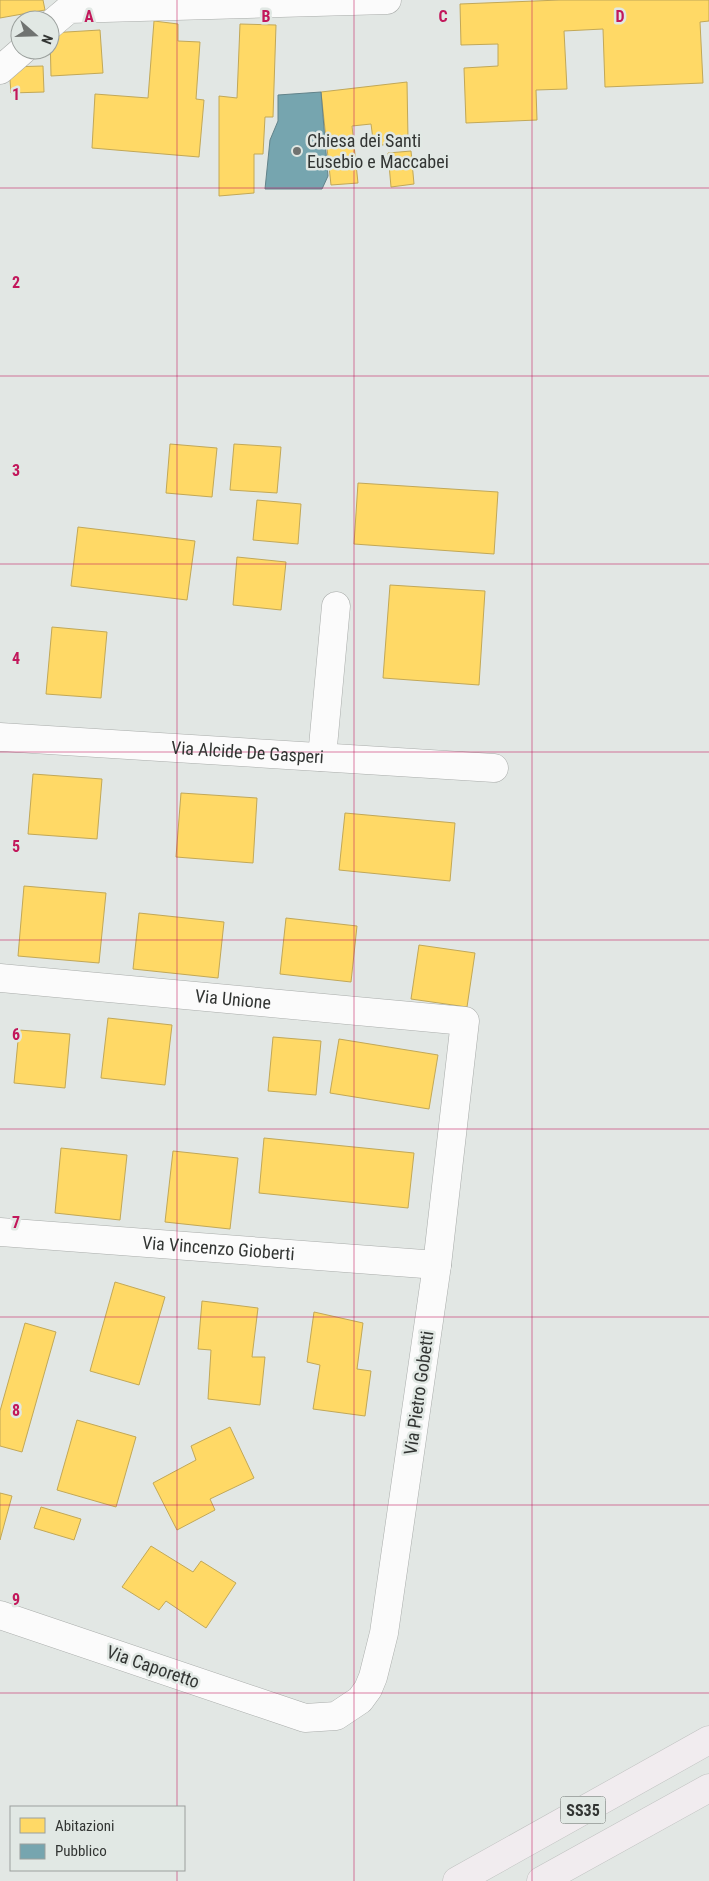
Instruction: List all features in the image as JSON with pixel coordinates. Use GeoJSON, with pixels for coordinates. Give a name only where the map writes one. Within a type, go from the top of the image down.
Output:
{"type":"FeatureCollection","features":[{"type":"Feature","properties":{"kind":"highway","name":"SS35"},"geometry":{"type":"LineString","coordinates":[[457,1881],[709,1740]]}},
{"type":"Feature","properties":{"kind":"highway","name":"SS35"},"geometry":{"type":"LineString","coordinates":[[541,1881],[709,1788]]}},
{"type":"Feature","properties":{"kind":"street"},"geometry":{"type":"LineString","coordinates":[[60,17],[69,9],[387,0]]}},
{"type":"Feature","properties":{"kind":"street"},"geometry":{"type":"LineString","coordinates":[[0,70],[12,60]]}},
{"type":"Feature","properties":{"kind":"street"},"geometry":{"type":"LineString","coordinates":[[322,757],[336,606]]}},
{"type":"Feature","properties":{"kind":"street","name":"Via Alcide De Gasperi"},"geometry":{"type":"LineString","coordinates":[[0,737],[494,768]]}},
{"type":"Feature","properties":{"kind":"street","name":"Via Unione"},"geometry":{"type":"LineString","coordinates":[[0,978],[465,1021]]}},
{"type":"Feature","properties":{"kind":"street","name":"Via Pietro Gobetti"},"geometry":{"type":"LineString","coordinates":[[305,1718],[336,1716],[360,1700],[373,1677],[384,1633],[437,1266],[465,1021]]}},
{"type":"Feature","properties":{"kind":"street","name":"Via Vincenzo Gioberti"},"geometry":{"type":"LineString","coordinates":[[0,1232],[437,1266]]}},
{"type":"Feature","properties":{"kind":"street","name":"Via Caporetto"},"geometry":{"type":"LineString","coordinates":[[0,1615],[305,1718]]}},
{"type":"Feature","properties":{"kind":"building: Abitazioni"},"geometry":{"type":"Polygon","coordinates":[[[0,0],[43,0],[45,10],[10,10],[10,16],[0,18],[0,0]]]}},
{"type":"Feature","properties":{"kind":"building: Abitazioni"},"geometry":{"type":"Polygon","coordinates":[[[560,0],[709,0],[709,21],[700,22],[703,83],[605,87],[603,29],[564,31],[567,89],[536,90],[537,120],[466,123],[464,68],[498,66],[498,44],[461,45],[460,4],[560,0]]]}},
{"type":"Feature","properties":{"kind":"building: Abitazioni"},"geometry":{"type":"Polygon","coordinates":[[[154,21],[178,24],[178,41],[200,42],[196,99],[204,100],[199,157],[92,148],[95,94],[148,98],[154,21]]]}},
{"type":"Feature","properties":{"kind":"building: Abitazioni"},"geometry":{"type":"Polygon","coordinates":[[[240,24],[276,25],[273,117],[265,117],[263,154],[254,154],[254,193],[219,196],[219,96],[237,98],[240,24]]]}},
{"type":"Feature","properties":{"kind":"building: Abitazioni"},"geometry":{"type":"Polygon","coordinates":[[[100,30],[103,73],[51,76],[51,60],[60,60],[60,32],[100,30]]]}},
{"type":"Feature","properties":{"kind":"building: Abitazioni"},"geometry":{"type":"Polygon","coordinates":[[[43,66],[44,92],[11,93],[9,67],[43,66]]]}},
{"type":"Feature","properties":{"kind":"building: Abitazioni"},"geometry":{"type":"Polygon","coordinates":[[[407,82],[408,139],[374,147],[371,124],[352,126],[358,183],[331,185],[321,92],[407,82]]]}},
{"type":"Feature","properties":{"kind":"building: Abitazioni"},"geometry":{"type":"Polygon","coordinates":[[[411,151],[414,184],[391,187],[388,153],[411,151]]]}},
{"type":"Feature","properties":{"kind":"building: Abitazioni"},"geometry":{"type":"Polygon","coordinates":[[[170,444],[217,448],[212,497],[166,493],[170,444]]]}},
{"type":"Feature","properties":{"kind":"building: Abitazioni"},"geometry":{"type":"Polygon","coordinates":[[[234,444],[281,447],[277,493],[230,490],[234,444]]]}},
{"type":"Feature","properties":{"kind":"building: Abitazioni"},"geometry":{"type":"Polygon","coordinates":[[[358,483],[498,492],[494,554],[354,544],[358,483]]]}},
{"type":"Feature","properties":{"kind":"building: Abitazioni"},"geometry":{"type":"Polygon","coordinates":[[[257,500],[301,504],[298,544],[253,540],[257,500]]]}},
{"type":"Feature","properties":{"kind":"building: Abitazioni"},"geometry":{"type":"Polygon","coordinates":[[[78,527],[195,541],[187,600],[71,586],[78,527]]]}},
{"type":"Feature","properties":{"kind":"building: Abitazioni"},"geometry":{"type":"Polygon","coordinates":[[[237,557],[286,562],[281,610],[233,605],[237,557]]]}},
{"type":"Feature","properties":{"kind":"building: Abitazioni"},"geometry":{"type":"Polygon","coordinates":[[[390,585],[485,591],[479,685],[383,678],[390,585]]]}},
{"type":"Feature","properties":{"kind":"building: Abitazioni"},"geometry":{"type":"Polygon","coordinates":[[[52,627],[107,632],[101,698],[46,694],[52,627]]]}},
{"type":"Feature","properties":{"kind":"building: Abitazioni"},"geometry":{"type":"Polygon","coordinates":[[[33,774],[102,779],[97,839],[28,834],[33,774]]]}},
{"type":"Feature","properties":{"kind":"building: Abitazioni"},"geometry":{"type":"Polygon","coordinates":[[[181,793],[257,798],[253,863],[176,857],[181,793]]]}},
{"type":"Feature","properties":{"kind":"building: Abitazioni"},"geometry":{"type":"Polygon","coordinates":[[[345,813],[455,823],[450,881],[339,870],[345,813]]]}},
{"type":"Feature","properties":{"kind":"building: Abitazioni"},"geometry":{"type":"Polygon","coordinates":[[[24,886],[106,893],[99,963],[18,956],[24,886]]]}},
{"type":"Feature","properties":{"kind":"building: Abitazioni"},"geometry":{"type":"Polygon","coordinates":[[[139,913],[224,922],[218,978],[133,969],[139,913]]]}},
{"type":"Feature","properties":{"kind":"building: Abitazioni"},"geometry":{"type":"Polygon","coordinates":[[[286,918],[357,926],[351,982],[280,974],[286,918]]]}},
{"type":"Feature","properties":{"kind":"building: Abitazioni"},"geometry":{"type":"Polygon","coordinates":[[[419,945],[475,953],[467,1007],[411,999],[419,945]]]}},
{"type":"Feature","properties":{"kind":"building: Abitazioni"},"geometry":{"type":"Polygon","coordinates":[[[108,1018],[172,1025],[165,1085],[101,1078],[108,1018]]]}},
{"type":"Feature","properties":{"kind":"building: Abitazioni"},"geometry":{"type":"Polygon","coordinates":[[[19,1030],[70,1034],[65,1088],[14,1083],[19,1030]]]}},
{"type":"Feature","properties":{"kind":"building: Abitazioni"},"geometry":{"type":"Polygon","coordinates":[[[273,1037],[321,1041],[316,1095],[268,1091],[273,1037]]]}},
{"type":"Feature","properties":{"kind":"building: Abitazioni"},"geometry":{"type":"Polygon","coordinates":[[[339,1039],[438,1055],[429,1109],[330,1093],[339,1039]]]}},
{"type":"Feature","properties":{"kind":"building: Abitazioni"},"geometry":{"type":"Polygon","coordinates":[[[264,1138],[414,1153],[408,1208],[259,1193],[264,1138]]]}},
{"type":"Feature","properties":{"kind":"building: Abitazioni"},"geometry":{"type":"Polygon","coordinates":[[[61,1148],[127,1155],[120,1220],[55,1213],[61,1148]]]}},
{"type":"Feature","properties":{"kind":"building: Abitazioni"},"geometry":{"type":"Polygon","coordinates":[[[173,1151],[238,1158],[230,1229],[165,1222],[173,1151]]]}},
{"type":"Feature","properties":{"kind":"building: Abitazioni"},"geometry":{"type":"Polygon","coordinates":[[[115,1282],[165,1297],[139,1385],[90,1371],[115,1282]]]}},
{"type":"Feature","properties":{"kind":"building: Abitazioni"},"geometry":{"type":"Polygon","coordinates":[[[202,1301],[258,1308],[252,1357],[265,1357],[260,1405],[208,1399],[211,1350],[198,1349],[202,1301]]]}},
{"type":"Feature","properties":{"kind":"building: Abitazioni"},"geometry":{"type":"Polygon","coordinates":[[[314,1312],[363,1323],[357,1369],[371,1371],[365,1416],[313,1409],[320,1365],[307,1362],[314,1312]]]}},
{"type":"Feature","properties":{"kind":"building: Abitazioni"},"geometry":{"type":"Polygon","coordinates":[[[25,1323],[56,1332],[22,1452],[0,1446],[0,1411],[25,1323]]]}},
{"type":"Feature","properties":{"kind":"building: Abitazioni"},"geometry":{"type":"Polygon","coordinates":[[[77,1420],[136,1437],[116,1507],[57,1490],[77,1420]]]}},
{"type":"Feature","properties":{"kind":"building: Abitazioni"},"geometry":{"type":"Polygon","coordinates":[[[230,1427],[254,1478],[210,1499],[215,1510],[177,1530],[153,1483],[196,1460],[191,1446],[230,1427]]]}},
{"type":"Feature","properties":{"kind":"building: Abitazioni"},"geometry":{"type":"Polygon","coordinates":[[[0,1493],[12,1496],[0,1540],[0,1493]]]}},
{"type":"Feature","properties":{"kind":"building: Abitazioni"},"geometry":{"type":"Polygon","coordinates":[[[41,1507],[81,1519],[74,1540],[34,1528],[41,1507]]]}},
{"type":"Feature","properties":{"kind":"building: Abitazioni"},"geometry":{"type":"Polygon","coordinates":[[[151,1546],[193,1572],[201,1561],[236,1583],[206,1628],[166,1601],[159,1610],[122,1587],[151,1546]]]}},
{"type":"Feature","properties":{"kind":"building: Pubblico","name":"Chiesa dei Santi Eusebio e Maccabei"},"geometry":{"type":"Polygon","coordinates":[[[321,92],[328,176],[322,189],[265,189],[270,140],[278,121],[278,95],[321,92]]]}},
{"type":"Feature","properties":{"kind":"place","name":"Chiesa dei Santi Eusebio e Maccabei"},"geometry":{"type":"Point","coordinates":[297,151]}}]}
